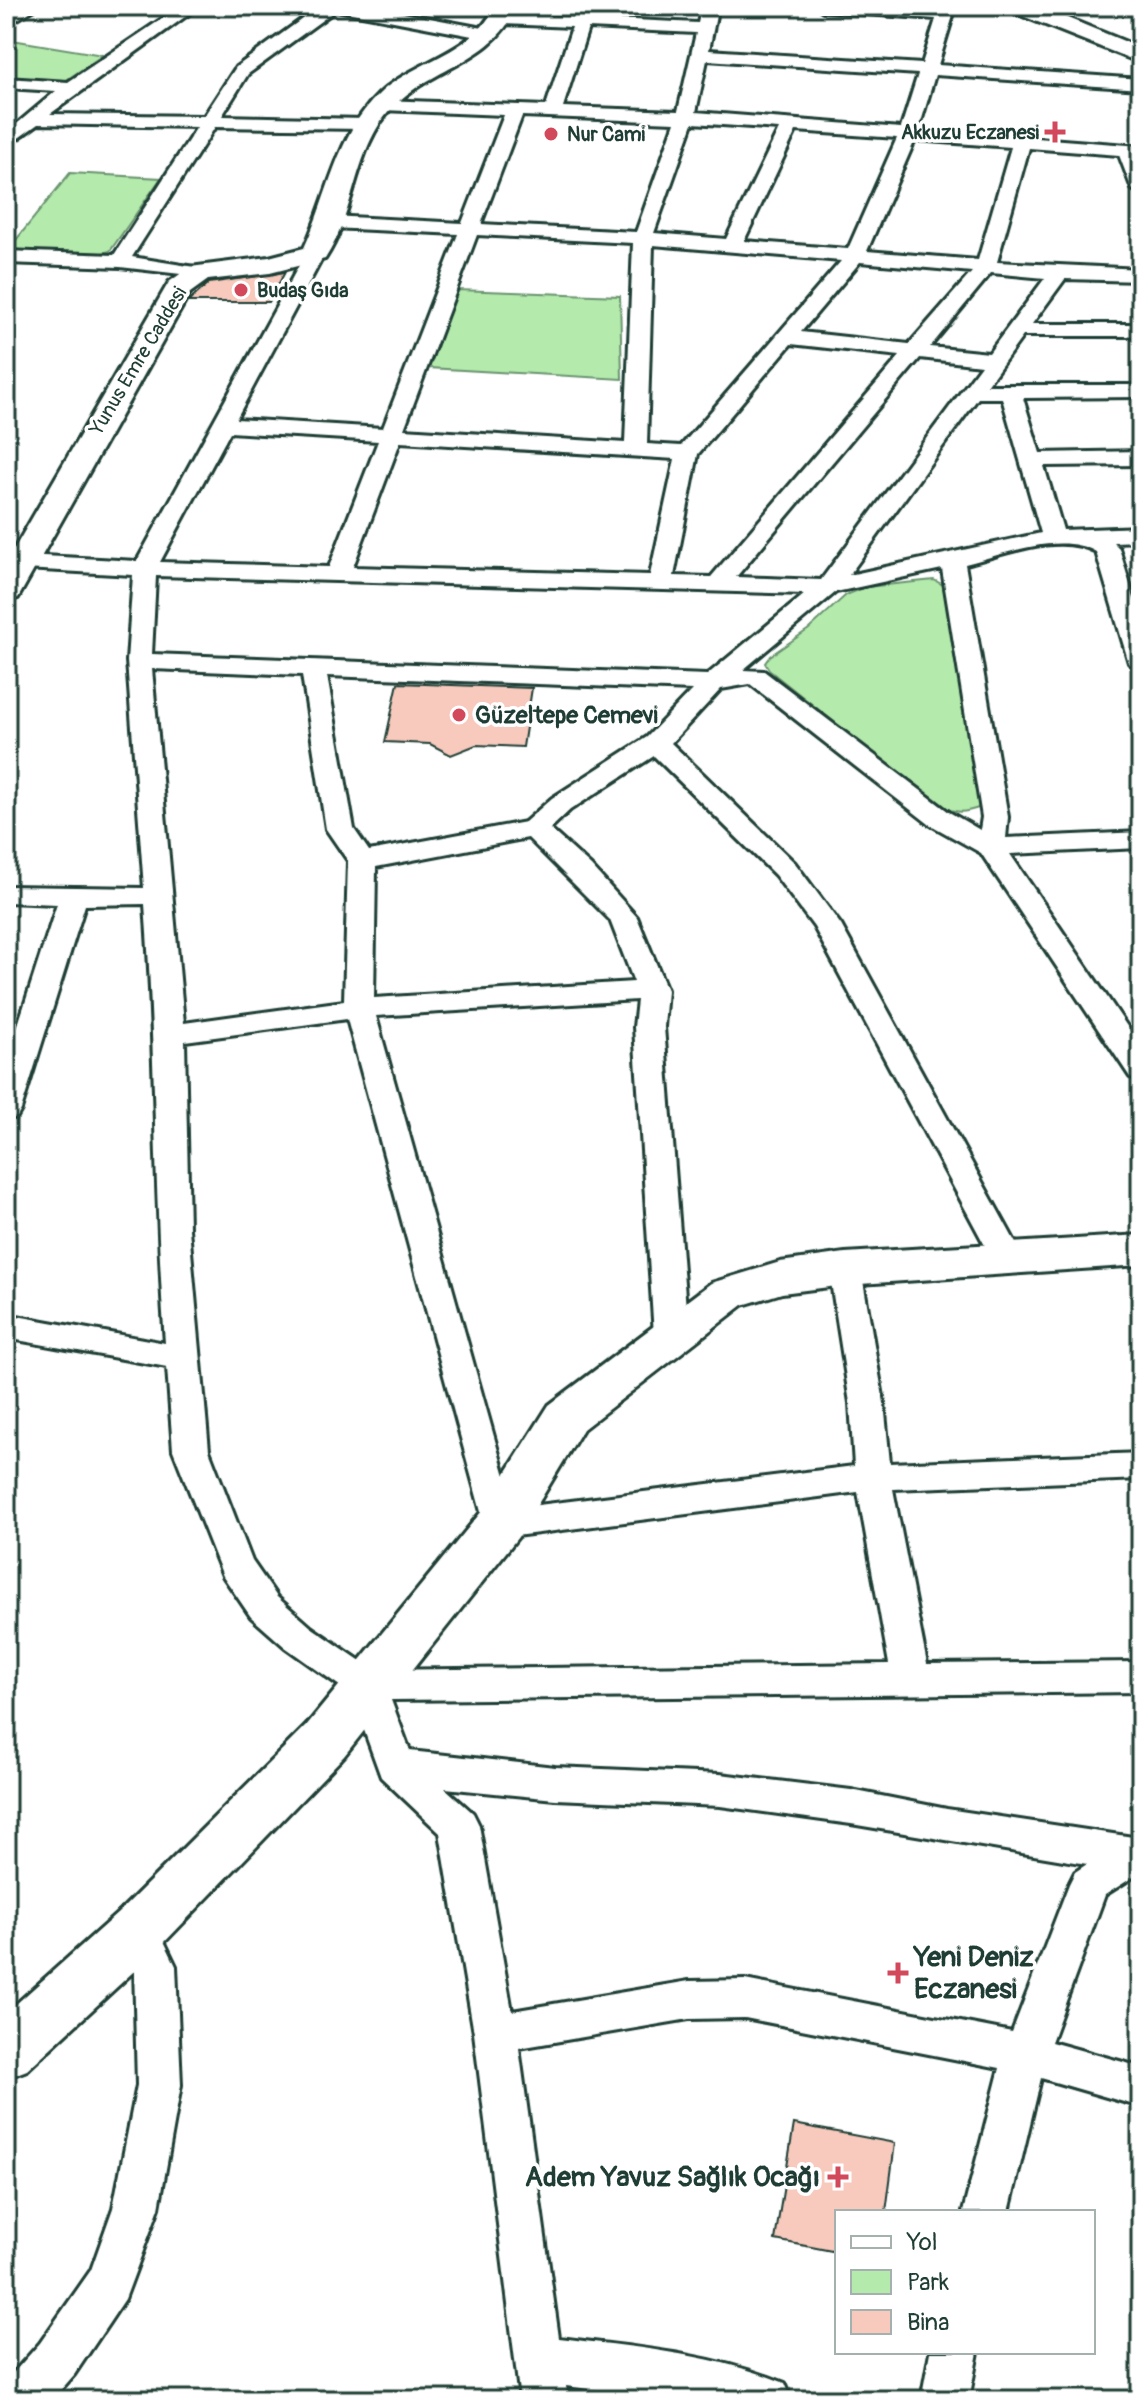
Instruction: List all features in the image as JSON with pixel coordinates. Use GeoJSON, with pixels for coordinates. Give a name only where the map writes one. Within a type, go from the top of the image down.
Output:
{"type":"FeatureCollection","features":[{"type":"Feature","properties":{"kind":"street"},"geometry":{"type":"LineString","coordinates":[[6,21],[32,6]]}},
{"type":"Feature","properties":{"kind":"street"},"geometry":{"type":"LineString","coordinates":[[6,142],[72,87],[192,6]]}},
{"type":"Feature","properties":{"kind":"street"},"geometry":{"type":"LineString","coordinates":[[120,261],[242,71],[331,6]]}},
{"type":"Feature","properties":{"kind":"street"},"geometry":{"type":"LineString","coordinates":[[340,6],[499,20],[584,14],[705,28]]}},
{"type":"Feature","properties":{"kind":"street"},"geometry":{"type":"LineString","coordinates":[[636,450],[643,238],[686,117],[710,6]]}},
{"type":"Feature","properties":{"kind":"street"},"geometry":{"type":"LineString","coordinates":[[660,585],[687,453],[855,256],[909,132],[946,10],[823,6]]}},
{"type":"Feature","properties":{"kind":"street"},"geometry":{"type":"LineString","coordinates":[[1018,6],[1141,56]]}},
{"type":"Feature","properties":{"kind":"street"},"geometry":{"type":"LineString","coordinates":[[1046,6],[1101,23],[1141,44]]}},
{"type":"Feature","properties":{"kind":"street"},"geometry":{"type":"LineString","coordinates":[[553,112],[584,14]]}},
{"type":"Feature","properties":{"kind":"street"},"geometry":{"type":"LineString","coordinates":[[499,20],[374,115],[331,222],[145,569],[139,661],[170,1034],[173,1229],[191,1450],[236,1566],[264,1607],[298,1637],[367,1685],[1141,1677]]}},
{"type":"Feature","properties":{"kind":"street"},"geometry":{"type":"LineString","coordinates":[[700,54],[1141,84]]}},
{"type":"Feature","properties":{"kind":"street"},"geometry":{"type":"LineString","coordinates":[[6,83],[72,87]]}},
{"type":"Feature","properties":{"kind":"street"},"geometry":{"type":"LineString","coordinates":[[31,119],[212,122],[515,110],[686,117],[1134,151]]}},
{"type":"Feature","properties":{"kind":"street"},"geometry":{"type":"LineString","coordinates":[[338,575],[515,110]]}},
{"type":"Feature","properties":{"kind":"street"},"geometry":{"type":"LineString","coordinates":[[732,246],[790,124]]}},
{"type":"Feature","properties":{"kind":"street"},"geometry":{"type":"LineString","coordinates":[[1141,129],[1134,151],[1141,189]]}},
{"type":"Feature","properties":{"kind":"street"},"geometry":{"type":"LineString","coordinates":[[716,586],[986,267],[1022,141]]}},
{"type":"Feature","properties":{"kind":"street"},"geometry":{"type":"LineString","coordinates":[[331,222],[643,238],[1059,273],[1141,275]]}},
{"type":"Feature","properties":{"kind":"street","name":"Yunus Emre Caddesi"},"geometry":{"type":"LineString","coordinates":[[6,591],[14,562],[173,297],[187,280],[200,273],[257,267],[315,253]]}},
{"type":"Feature","properties":{"kind":"street"},"geometry":{"type":"LineString","coordinates":[[6,257],[120,261],[200,273]]}},
{"type":"Feature","properties":{"kind":"street"},"geometry":{"type":"LineString","coordinates":[[362,861],[534,829],[561,804],[656,743],[713,683],[828,587],[1059,273]]}},
{"type":"Feature","properties":{"kind":"street"},"geometry":{"type":"LineString","coordinates":[[1017,330],[1141,330]]}},
{"type":"Feature","properties":{"kind":"street"},"geometry":{"type":"LineString","coordinates":[[786,337],[995,360]]}},
{"type":"Feature","properties":{"kind":"street"},"geometry":{"type":"LineString","coordinates":[[972,392],[1141,391]]}},
{"type":"Feature","properties":{"kind":"street"},"geometry":{"type":"LineString","coordinates":[[1011,393],[1054,537]]}},
{"type":"Feature","properties":{"kind":"street"},"geometry":{"type":"LineString","coordinates":[[220,425],[687,453]]}},
{"type":"Feature","properties":{"kind":"street"},"geometry":{"type":"LineString","coordinates":[[1031,460],[1141,458]]}},
{"type":"Feature","properties":{"kind":"street"},"geometry":{"type":"LineString","coordinates":[[14,562],[660,585],[828,587],[1054,537],[1141,534]]}},
{"type":"Feature","properties":{"kind":"street"},"geometry":{"type":"LineString","coordinates":[[1085,536],[1107,548],[1141,663]]}},
{"type":"Feature","properties":{"kind":"street"},"geometry":{"type":"LineString","coordinates":[[952,559],[995,817],[991,847]]}},
{"type":"Feature","properties":{"kind":"street"},"geometry":{"type":"LineString","coordinates":[[139,661],[713,683],[755,676],[939,818],[991,847],[1141,1070]]}},
{"type":"Feature","properties":{"kind":"street"},"geometry":{"type":"LineString","coordinates":[[313,667],[340,829],[362,861],[359,1008],[500,1524]]}},
{"type":"Feature","properties":{"kind":"street"},"geometry":{"type":"LineString","coordinates":[[656,743],[785,869],[827,925],[1008,1258]]}},
{"type":"Feature","properties":{"kind":"street"},"geometry":{"type":"LineString","coordinates":[[534,829],[581,872],[623,917],[652,990],[649,1027],[671,1335]]}},
{"type":"Feature","properties":{"kind":"street"},"geometry":{"type":"LineString","coordinates":[[991,847],[1141,840]]}},
{"type":"Feature","properties":{"kind":"street"},"geometry":{"type":"LineString","coordinates":[[6,894],[116,898],[158,895]]}},
{"type":"Feature","properties":{"kind":"street"},"geometry":{"type":"LineString","coordinates":[[6,1110],[74,895]]}},
{"type":"Feature","properties":{"kind":"street"},"geometry":{"type":"LineString","coordinates":[[170,1034],[359,1008],[652,990]]}},
{"type":"Feature","properties":{"kind":"street"},"geometry":{"type":"LineString","coordinates":[[6,2051],[138,1931],[325,1741],[367,1685],[500,1524],[566,1417],[727,1294],[780,1278],[845,1269],[1141,1250]]}},
{"type":"Feature","properties":{"kind":"street"},"geometry":{"type":"LineString","coordinates":[[845,1269],[867,1403],[873,1477],[911,1679]]}},
{"type":"Feature","properties":{"kind":"street"},"geometry":{"type":"LineString","coordinates":[[6,1326],[184,1358]]}},
{"type":"Feature","properties":{"kind":"street"},"geometry":{"type":"LineString","coordinates":[[500,1524],[732,1492],[873,1477],[1141,1466]]}},
{"type":"Feature","properties":{"kind":"street"},"geometry":{"type":"LineString","coordinates":[[367,1685],[395,1766],[459,1825],[495,2033],[541,2380],[665,2374],[768,2400]]}},
{"type":"Feature","properties":{"kind":"street"},"geometry":{"type":"LineString","coordinates":[[395,1766],[555,1783],[720,1790],[851,1807],[947,1826],[1139,1853]]}},
{"type":"Feature","properties":{"kind":"street"},"geometry":{"type":"LineString","coordinates":[[986,2210],[1025,2054],[1089,1884],[1139,1853]]}},
{"type":"Feature","properties":{"kind":"street"},"geometry":{"type":"LineString","coordinates":[[21,2400],[57,2359],[109,2283],[136,2208],[159,2085],[155,1966],[138,1931]]}},
{"type":"Feature","properties":{"kind":"street"},"geometry":{"type":"LineString","coordinates":[[495,2033],[689,2000],[745,1999],[1025,2054],[1141,2087]]}},
{"type":"Feature","properties":{"kind":"street"},"geometry":{"type":"LineString","coordinates":[[945,2400],[954,2354]]}},
{"type":"Feature","properties":{"kind":"green space"},"geometry":{"type":"Polygon","coordinates":[[[6,39],[103,55],[62,83],[6,79],[6,39]]]}},
{"type":"Feature","properties":{"kind":"green space"},"geometry":{"type":"Polygon","coordinates":[[[70,173],[161,178],[110,251],[94,255],[7,251],[70,173]]]}},
{"type":"Feature","properties":{"kind":"green space"},"geometry":{"type":"Polygon","coordinates":[[[457,290],[620,296],[622,379],[429,368],[457,290]]]}},
{"type":"Feature","properties":{"kind":"green space"},"geometry":{"type":"Polygon","coordinates":[[[934,580],[943,585],[981,807],[965,811],[940,806],[770,671],[765,663],[846,595],[866,587],[934,580]]]}},
{"type":"Feature","properties":{"kind":"building","name":"Budaş Gıda"},"geometry":{"type":"Polygon","coordinates":[[[285,272],[269,302],[188,302],[209,283],[285,272]]]}},
{"type":"Feature","properties":{"kind":"building","name":"Güzeltepe Cemevi"},"geometry":{"type":"Polygon","coordinates":[[[398,683],[532,688],[523,747],[476,745],[451,755],[430,744],[385,742],[398,683]]]}},
{"type":"Feature","properties":{"kind":"building","name":"Adem Yavuz Sağlık Ocağı"},"geometry":{"type":"Polygon","coordinates":[[[794,2124],[895,2143],[886,2210],[835,2210],[835,2252],[775,2240],[794,2124]]]}},
{"type":"Feature","properties":{"kind":"place","name":"Akkuzu Eczanesi"},"geometry":{"type":"Point","coordinates":[1055,132]}},
{"type":"Feature","properties":{"kind":"place","name":"Nur Cami"},"geometry":{"type":"Point","coordinates":[551,134]}},
{"type":"Feature","properties":{"kind":"place","name":"Budaş Gıda"},"geometry":{"type":"Point","coordinates":[241,290]}},
{"type":"Feature","properties":{"kind":"place","name":"Güzeltepe Cemevi"},"geometry":{"type":"Point","coordinates":[459,715]}},
{"type":"Feature","properties":{"kind":"place","name":"Yeni Deniz Eczanesi"},"geometry":{"type":"Point","coordinates":[898,1973]}},
{"type":"Feature","properties":{"kind":"place","name":"Adem Yavuz Sağlık Ocağı"},"geometry":{"type":"Point","coordinates":[838,2177]}}]}
